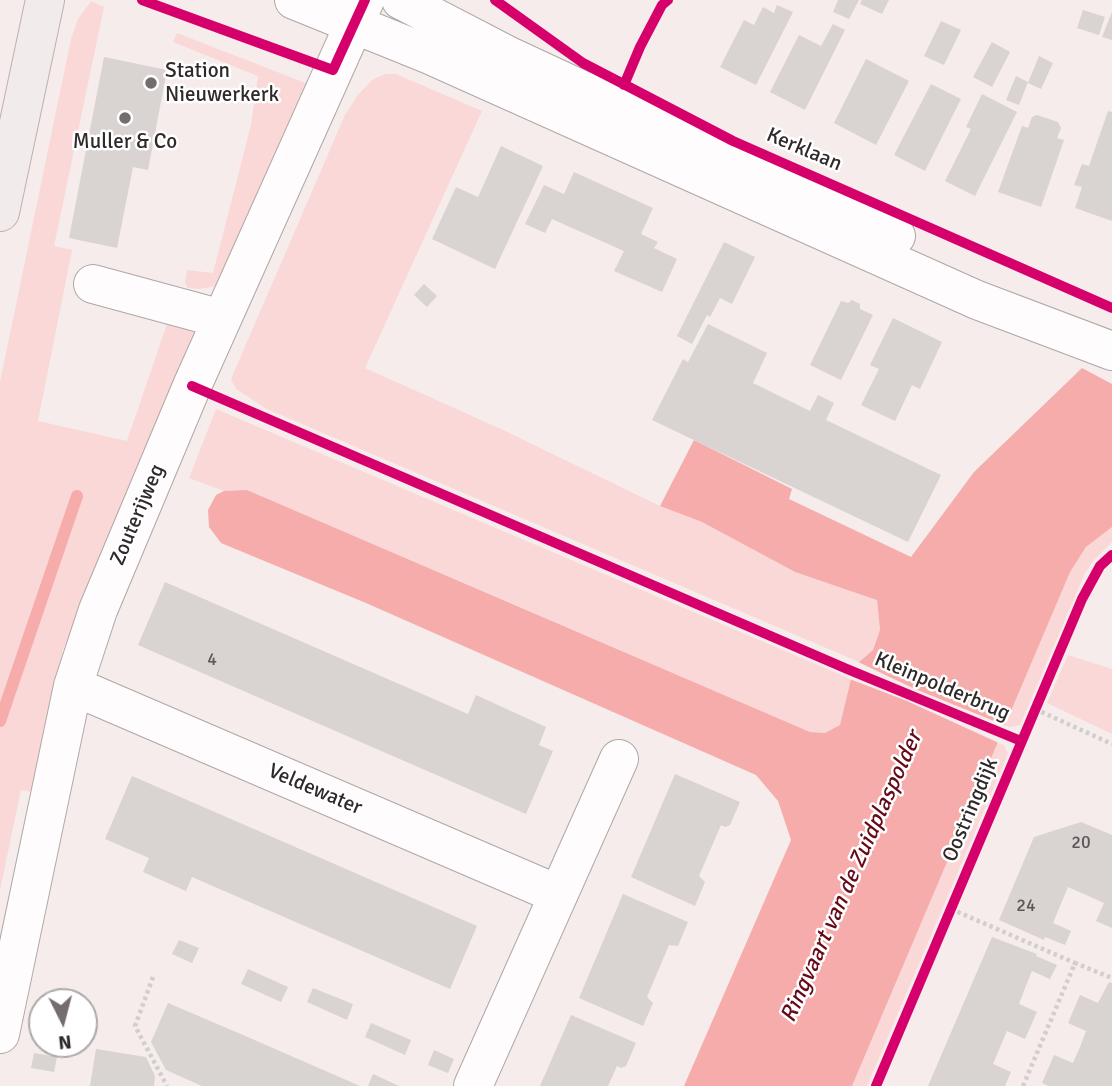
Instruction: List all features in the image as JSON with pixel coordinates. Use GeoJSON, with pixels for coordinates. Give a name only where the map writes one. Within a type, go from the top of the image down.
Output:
{"type":"FeatureCollection","features":[{"type":"Feature","properties":{"kind":"main road"},"geometry":{"type":"LineString","coordinates":[[0,212],[45,0]]}},
{"type":"Feature","properties":{"kind":"street","name":"Kerklaan"},"geometry":{"type":"LineString","coordinates":[[294,0],[359,11],[430,55],[976,300],[1112,349]]}},
{"type":"Feature","properties":{"kind":"street","name":"Kerklaan"},"geometry":{"type":"LineString","coordinates":[[401,0],[511,57],[1017,291],[1112,349]]}},
{"type":"Feature","properties":{"kind":"street","name":"Zouterijweg"},"geometry":{"type":"LineString","coordinates":[[0,1034],[73,686],[98,610],[222,319],[359,11]]}},
{"type":"Feature","properties":{"kind":"street"},"geometry":{"type":"LineString","coordinates":[[93,284],[222,319]]}},
{"type":"Feature","properties":{"kind":"street","name":"Veldewater"},"geometry":{"type":"LineString","coordinates":[[73,686],[557,894]]}},
{"type":"Feature","properties":{"kind":"street"},"geometry":{"type":"LineString","coordinates":[[473,1086],[619,759]]}},
{"type":"Feature","properties":{"kind":"path"},"geometry":{"type":"LineString","coordinates":[[1040,696],[1032,714],[1112,744]]}},
{"type":"Feature","properties":{"kind":"path"},"geometry":{"type":"LineString","coordinates":[[956,897],[949,915],[1112,978]]}},
{"type":"Feature","properties":{"kind":"path"},"geometry":{"type":"LineString","coordinates":[[1023,1086],[1076,963]]}},
{"type":"Feature","properties":{"kind":"path"},"geometry":{"type":"LineString","coordinates":[[153,977],[135,1026],[167,1086]]}},
{"type":"Feature","properties":{"kind":"shaded area"},"geometry":{"type":"Polygon","coordinates":[[[91,1],[104,7],[54,246],[72,250],[38,421],[127,441],[169,318],[187,322],[191,332],[197,331],[63,650],[32,792],[21,790],[0,890],[0,382],[71,39],[78,19],[91,1]]]}},
{"type":"Feature","properties":{"kind":"shaded area"},"geometry":{"type":"Polygon","coordinates":[[[177,33],[308,84],[216,286],[199,289],[188,288],[185,283],[187,270],[213,273],[251,125],[258,76],[173,42],[177,33]]]}},
{"type":"Feature","properties":{"kind":"shaded area"},"geometry":{"type":"Polygon","coordinates":[[[385,74],[396,74],[482,111],[365,368],[501,429],[660,506],[702,522],[795,572],[877,599],[880,630],[873,650],[859,662],[267,409],[236,389],[231,379],[345,115],[372,80],[385,74]]]}},
{"type":"Feature","properties":{"kind":"shaded area"},"geometry":{"type":"Polygon","coordinates":[[[216,409],[851,679],[840,726],[825,733],[810,732],[247,490],[224,491],[189,478],[216,409]]]}},
{"type":"Feature","properties":{"kind":"shaded area"},"geometry":{"type":"Polygon","coordinates":[[[1112,527],[1112,542],[1085,573],[1020,725],[1005,726],[1070,571],[1086,547],[1112,527]]]}},
{"type":"Feature","properties":{"kind":"shaded area"},"geometry":{"type":"Polygon","coordinates":[[[1068,655],[1112,669],[1112,734],[1047,703],[1068,655]]]}},
{"type":"Feature","properties":{"kind":"shaded area"},"geometry":{"type":"Polygon","coordinates":[[[997,743],[1004,745],[1008,754],[867,1086],[852,1086],[997,743]]]}},
{"type":"Feature","properties":{"kind":"water","name":"Ringvaart van de Zuidplaspolder"},"geometry":{"type":"Polygon","coordinates":[[[1082,368],[1112,384],[1112,527],[1086,547],[1070,572],[852,1086],[684,1086],[791,840],[778,801],[756,775],[366,603],[221,543],[209,527],[208,510],[216,495],[224,491],[247,490],[810,732],[825,733],[840,725],[851,679],[859,662],[873,650],[880,630],[877,600],[795,572],[702,522],[660,506],[694,440],[792,489],[789,499],[911,557],[974,472],[1082,368]]]}},
{"type":"Feature","properties":{"kind":"pier"},"geometry":{"type":"Polygon","coordinates":[[[856,661],[915,689],[1009,727],[1001,744],[907,701],[847,678],[856,661]]]}},
{"type":"Feature","properties":{"kind":"building"},"geometry":{"type":"Polygon","coordinates":[[[838,0],[859,0],[849,19],[833,12],[838,0]]]}},
{"type":"Feature","properties":{"kind":"building"},"geometry":{"type":"Polygon","coordinates":[[[862,0],[889,0],[882,14],[860,4],[862,0]]]}},
{"type":"Feature","properties":{"kind":"building"},"geometry":{"type":"Polygon","coordinates":[[[777,5],[793,12],[756,85],[720,67],[744,20],[754,25],[763,7],[774,13],[777,5]]]}},
{"type":"Feature","properties":{"kind":"building"},"geometry":{"type":"Polygon","coordinates":[[[1083,10],[1105,17],[1099,35],[1077,28],[1083,10]]]}},
{"type":"Feature","properties":{"kind":"building"},"geometry":{"type":"Polygon","coordinates":[[[1112,12],[1112,40],[1102,37],[1112,12]]]}},
{"type":"Feature","properties":{"kind":"building"},"geometry":{"type":"Polygon","coordinates":[[[941,21],[961,30],[944,65],[924,56],[941,21]]]}},
{"type":"Feature","properties":{"kind":"building"},"geometry":{"type":"Polygon","coordinates":[[[833,24],[845,30],[805,110],[770,92],[799,35],[821,46],[833,24]]]}},
{"type":"Feature","properties":{"kind":"building"},"geometry":{"type":"Polygon","coordinates":[[[992,42],[1010,52],[992,87],[973,77],[992,42]]]}},
{"type":"Feature","properties":{"kind":"building"},"geometry":{"type":"Polygon","coordinates":[[[1039,56],[1053,63],[1041,89],[1028,83],[1039,56]]]}},
{"type":"Feature","properties":{"kind":"building","name":"Muller & Co"},"geometry":{"type":"Polygon","coordinates":[[[104,57],[167,70],[148,170],[133,167],[117,248],[69,238],[104,57]]]}},
{"type":"Feature","properties":{"kind":"building"},"geometry":{"type":"Polygon","coordinates":[[[866,59],[909,81],[876,145],[834,123],[866,59]]]}},
{"type":"Feature","properties":{"kind":"building"},"geometry":{"type":"Polygon","coordinates":[[[1016,76],[1028,82],[1019,105],[1006,100],[1016,76]]]}},
{"type":"Feature","properties":{"kind":"building"},"geometry":{"type":"Polygon","coordinates":[[[931,84],[961,99],[925,171],[894,155],[931,84]]]}},
{"type":"Feature","properties":{"kind":"building"},"geometry":{"type":"Polygon","coordinates":[[[982,94],[1017,112],[975,196],[945,181],[971,129],[966,127],[982,94]]]}},
{"type":"Feature","properties":{"kind":"building"},"geometry":{"type":"Polygon","coordinates":[[[1108,111],[1112,112],[1112,221],[1075,208],[1082,187],[1074,185],[1082,164],[1089,166],[1108,111]]]}},
{"type":"Feature","properties":{"kind":"building"},"geometry":{"type":"Polygon","coordinates":[[[1037,115],[1058,122],[1061,128],[1057,138],[1064,140],[1041,207],[998,192],[1022,126],[1028,128],[1032,117],[1037,115]]]}},
{"type":"Feature","properties":{"kind":"building"},"geometry":{"type":"Polygon","coordinates":[[[501,146],[543,166],[495,269],[432,239],[456,187],[478,197],[501,146]]]}},
{"type":"Feature","properties":{"kind":"building"},"geometry":{"type":"Polygon","coordinates":[[[574,172],[653,208],[641,234],[658,242],[654,248],[677,259],[662,292],[614,271],[624,251],[552,219],[545,233],[525,224],[544,185],[564,194],[574,172]]]}},
{"type":"Feature","properties":{"kind":"building"},"geometry":{"type":"Polygon","coordinates":[[[724,242],[755,257],[732,304],[720,298],[710,317],[707,315],[692,344],[677,336],[724,242]]]}},
{"type":"Feature","properties":{"kind":"building"},"geometry":{"type":"Polygon","coordinates":[[[424,284],[437,296],[427,307],[414,295],[424,284]]]}},
{"type":"Feature","properties":{"kind":"building"},"geometry":{"type":"Polygon","coordinates":[[[852,300],[860,304],[860,309],[873,315],[841,380],[810,365],[841,301],[848,303],[852,300]]]}},
{"type":"Feature","properties":{"kind":"building"},"geometry":{"type":"Polygon","coordinates":[[[893,318],[942,342],[920,389],[912,385],[895,421],[861,405],[879,369],[870,365],[893,318]]]}},
{"type":"Feature","properties":{"kind":"building"},"geometry":{"type":"Polygon","coordinates":[[[708,324],[767,353],[753,383],[810,411],[818,395],[834,403],[826,420],[941,475],[908,542],[652,420],[683,359],[688,362],[708,324]]]}},
{"type":"Feature","properties":{"kind":"building"},"geometry":{"type":"Polygon","coordinates":[[[165,582],[468,714],[476,695],[546,727],[539,745],[553,751],[526,814],[138,645],[165,582]]]}},
{"type":"Feature","properties":{"kind":"building"},"geometry":{"type":"Polygon","coordinates":[[[675,774],[740,802],[730,825],[721,825],[699,876],[705,882],[695,906],[631,877],[675,774]]]}},
{"type":"Feature","properties":{"kind":"building"},"geometry":{"type":"Polygon","coordinates":[[[132,776],[477,926],[450,989],[192,877],[186,891],[143,872],[149,858],[105,839],[132,776]]]}},
{"type":"Feature","properties":{"kind":"building"},"geometry":{"type":"Polygon","coordinates":[[[1081,822],[1112,835],[1112,928],[1096,921],[1104,903],[1068,887],[1053,923],[1071,931],[1065,945],[1045,937],[1044,940],[999,920],[1034,837],[1081,822]]]}},
{"type":"Feature","properties":{"kind":"building"},"geometry":{"type":"Polygon","coordinates":[[[623,894],[688,922],[678,946],[669,945],[647,997],[653,1003],[643,1026],[579,998],[623,894]]]}},
{"type":"Feature","properties":{"kind":"building"},"geometry":{"type":"Polygon","coordinates":[[[992,937],[1037,954],[1036,956],[1057,965],[1050,979],[1032,971],[1019,1004],[1037,1012],[1025,1039],[1007,1031],[993,1064],[1011,1072],[1005,1086],[928,1086],[992,937]]]}},
{"type":"Feature","properties":{"kind":"building"},"geometry":{"type":"Polygon","coordinates":[[[179,940],[199,948],[192,963],[172,954],[179,940]]]}},
{"type":"Feature","properties":{"kind":"building"},"geometry":{"type":"Polygon","coordinates":[[[248,969],[288,987],[281,1002],[241,984],[248,969]]]}},
{"type":"Feature","properties":{"kind":"building"},"geometry":{"type":"Polygon","coordinates":[[[1109,982],[1112,983],[1112,1086],[1049,1086],[1042,1083],[1054,1055],[1073,1063],[1080,1047],[1086,1031],[1068,1023],[1080,995],[1098,1003],[1109,982]]]}},
{"type":"Feature","properties":{"kind":"building"},"geometry":{"type":"Polygon","coordinates":[[[313,988],[353,1004],[347,1020],[307,1002],[313,988]]]}},
{"type":"Feature","properties":{"kind":"building"},"geometry":{"type":"Polygon","coordinates":[[[168,1003],[360,1086],[202,1086],[166,1070],[151,1042],[168,1003]]]}},
{"type":"Feature","properties":{"kind":"building"},"geometry":{"type":"Polygon","coordinates":[[[571,1015],[636,1043],[626,1066],[617,1066],[608,1086],[540,1086],[571,1015]]]}},
{"type":"Feature","properties":{"kind":"building"},"geometry":{"type":"Polygon","coordinates":[[[371,1023],[411,1040],[405,1055],[365,1037],[371,1023]]]}},
{"type":"Feature","properties":{"kind":"building"},"geometry":{"type":"Polygon","coordinates":[[[98,1049],[146,1057],[155,1076],[154,1086],[90,1086],[98,1049]]]}},
{"type":"Feature","properties":{"kind":"building"},"geometry":{"type":"Polygon","coordinates":[[[434,1050],[454,1059],[448,1073],[428,1065],[434,1050]]]}},
{"type":"Feature","properties":{"kind":"building"},"geometry":{"type":"Polygon","coordinates":[[[33,1058],[57,1058],[54,1072],[31,1068],[33,1058]]]}},
{"type":"Feature","properties":{"kind":"building"},"geometry":{"type":"Polygon","coordinates":[[[373,1074],[399,1086],[368,1086],[373,1074]]]}},
{"type":"Feature","properties":{"kind":"waterway"},"geometry":{"type":"LineString","coordinates":[[0,721],[77,496]]}},
{"type":"Feature","properties":{"kind":"cycle path"},"geometry":{"type":"LineString","coordinates":[[142,0],[333,70],[365,0]]}},
{"type":"Feature","properties":{"kind":"cycle path"},"geometry":{"type":"LineString","coordinates":[[495,0],[583,63],[733,141],[1112,308]]}},
{"type":"Feature","properties":{"kind":"cycle path"},"geometry":{"type":"LineString","coordinates":[[624,85],[640,47],[662,5],[668,0]]}},
{"type":"Feature","properties":{"kind":"cycle path","name":"Kleinpolderbrug"},"geometry":{"type":"LineString","coordinates":[[192,386],[847,669],[1021,741]]}},
{"type":"Feature","properties":{"kind":"cycle path","name":"Oostringdijk"},"geometry":{"type":"LineString","coordinates":[[876,1086],[1082,599],[1100,566],[1112,555]]}},
{"type":"Feature","properties":{"kind":"place","name":"Station Nieuwerkerk"},"geometry":{"type":"Point","coordinates":[151,83]}},
{"type":"Feature","properties":{"kind":"place","name":"Muller & Co"},"geometry":{"type":"Point","coordinates":[125,118]}}]}
